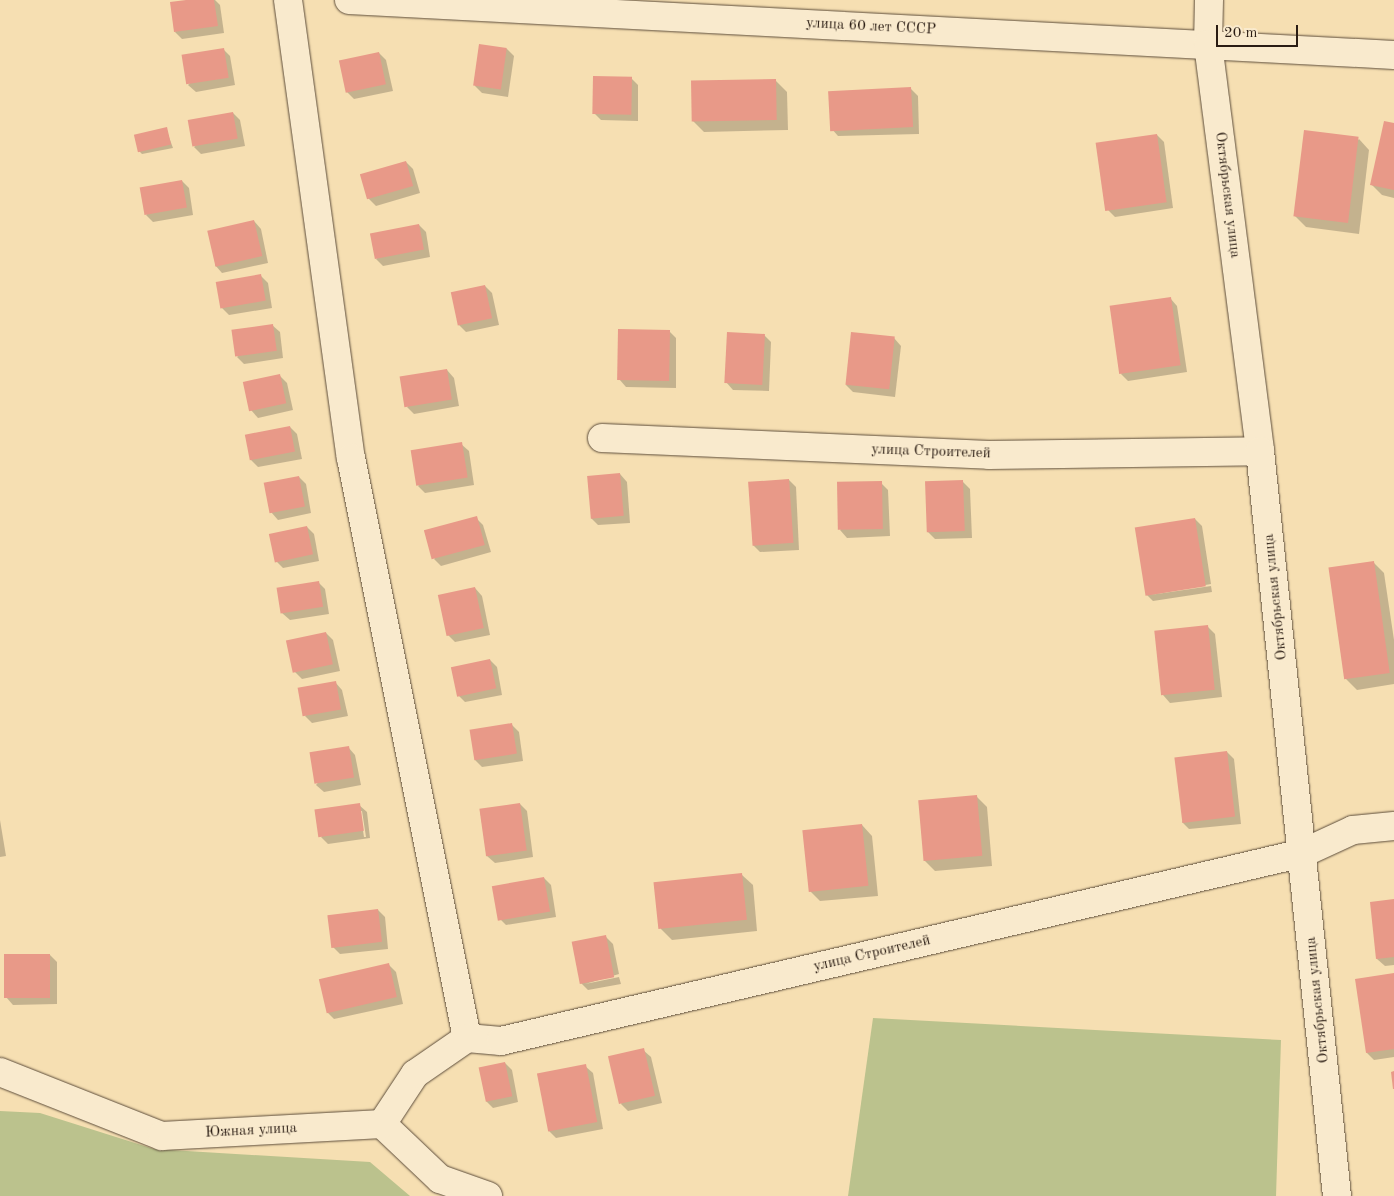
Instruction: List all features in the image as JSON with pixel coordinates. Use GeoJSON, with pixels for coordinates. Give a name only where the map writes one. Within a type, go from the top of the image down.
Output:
{"type":"FeatureCollection","features":[{"type":"Feature","properties":{"kind":"street"},"geometry":{"type":"LineString","coordinates":[[288,0],[351,458],[467,1038],[415,1074],[382,1124],[440,1179],[488,1196]]}},
{"type":"Feature","properties":{"kind":"street","name":"улица 60 лет СССР"},"geometry":{"type":"LineString","coordinates":[[349,0],[1394,55]]}},
{"type":"Feature","properties":{"kind":"street","name":"Октябрьская улица"},"geometry":{"type":"LineString","coordinates":[[1209,0],[1208,44],[1260,451],[1337,1196]]}},
{"type":"Feature","properties":{"kind":"street","name":"улица Строителей"},"geometry":{"type":"LineString","coordinates":[[602,438],[989,455],[1260,451]]}},
{"type":"Feature","properties":{"kind":"street","name":"улица Строителей"},"geometry":{"type":"LineString","coordinates":[[467,1038],[501,1041],[1303,853],[1353,830],[1394,826]]}},
{"type":"Feature","properties":{"kind":"street","name":"Южная улица"},"geometry":{"type":"LineString","coordinates":[[0,1072],[162,1136],[382,1124]]}},
{"type":"Feature","properties":{"kind":"green space"},"geometry":{"type":"Polygon","coordinates":[[[873,1018],[1281,1040],[1276,1196],[848,1196],[873,1018]]]}},
{"type":"Feature","properties":{"kind":"green space"},"geometry":{"type":"Polygon","coordinates":[[[0,1111],[40,1113],[154,1149],[370,1162],[410,1196],[0,1196],[0,1111]]]}},
{"type":"Feature","properties":{"kind":"building"},"geometry":{"type":"Polygon","coordinates":[[[214,0],[218,26],[174,32],[170,2],[214,0]]]}},
{"type":"Feature","properties":{"kind":"building"},"geometry":{"type":"Polygon","coordinates":[[[479,44],[507,48],[501,89],[473,86],[479,44]]]}},
{"type":"Feature","properties":{"kind":"building"},"geometry":{"type":"Polygon","coordinates":[[[224,48],[229,78],[186,84],[182,55],[224,48]]]}},
{"type":"Feature","properties":{"kind":"building"},"geometry":{"type":"Polygon","coordinates":[[[379,52],[386,84],[346,93],[339,61],[379,52]]]}},
{"type":"Feature","properties":{"kind":"building"},"geometry":{"type":"Polygon","coordinates":[[[593,76],[632,77],[631,115],[592,114],[593,76]]]}},
{"type":"Feature","properties":{"kind":"building"},"geometry":{"type":"Polygon","coordinates":[[[776,79],[777,120],[692,121],[691,80],[776,79]]]}},
{"type":"Feature","properties":{"kind":"building"},"geometry":{"type":"Polygon","coordinates":[[[911,87],[913,127],[830,131],[828,91],[911,87]]]}},
{"type":"Feature","properties":{"kind":"building"},"geometry":{"type":"Polygon","coordinates":[[[233,112],[238,139],[192,147],[188,120],[233,112]]]}},
{"type":"Feature","properties":{"kind":"building"},"geometry":{"type":"Polygon","coordinates":[[[1384,121],[1394,123],[1394,190],[1370,185],[1384,121]]]}},
{"type":"Feature","properties":{"kind":"building"},"geometry":{"type":"Polygon","coordinates":[[[167,127],[171,145],[138,152],[134,135],[167,127]]]}},
{"type":"Feature","properties":{"kind":"building"},"geometry":{"type":"Polygon","coordinates":[[[1304,130],[1359,137],[1348,223],[1293,216],[1304,130]]]}},
{"type":"Feature","properties":{"kind":"building"},"geometry":{"type":"Polygon","coordinates":[[[1157,134],[1167,202],[1105,211],[1096,143],[1157,134]]]}},
{"type":"Feature","properties":{"kind":"building"},"geometry":{"type":"Polygon","coordinates":[[[406,161],[413,186],[367,199],[360,174],[406,161]]]}},
{"type":"Feature","properties":{"kind":"building"},"geometry":{"type":"Polygon","coordinates":[[[182,180],[187,208],[145,215],[140,187],[182,180]]]}},
{"type":"Feature","properties":{"kind":"building"},"geometry":{"type":"Polygon","coordinates":[[[254,220],[262,256],[216,267],[207,231],[254,220]]]}},
{"type":"Feature","properties":{"kind":"building"},"geometry":{"type":"Polygon","coordinates":[[[419,224],[424,250],[375,259],[370,234],[419,224]]]}},
{"type":"Feature","properties":{"kind":"building"},"geometry":{"type":"Polygon","coordinates":[[[261,274],[266,301],[220,309],[216,282],[261,274]]]}},
{"type":"Feature","properties":{"kind":"building"},"geometry":{"type":"Polygon","coordinates":[[[485,285],[492,318],[458,326],[451,292],[485,285]]]}},
{"type":"Feature","properties":{"kind":"building"},"geometry":{"type":"Polygon","coordinates":[[[1171,297],[1181,365],[1119,374],[1110,306],[1171,297]]]}},
{"type":"Feature","properties":{"kind":"building"},"geometry":{"type":"Polygon","coordinates":[[[273,324],[277,351],[235,357],[231,330],[273,324]]]}},
{"type":"Feature","properties":{"kind":"building"},"geometry":{"type":"Polygon","coordinates":[[[618,329],[670,330],[669,381],[617,380],[618,329]]]}},
{"type":"Feature","properties":{"kind":"building"},"geometry":{"type":"Polygon","coordinates":[[[727,332],[765,334],[762,385],[724,383],[727,332]]]}},
{"type":"Feature","properties":{"kind":"building"},"geometry":{"type":"Polygon","coordinates":[[[851,332],[895,337],[889,389],[845,385],[851,332]]]}},
{"type":"Feature","properties":{"kind":"building"},"geometry":{"type":"Polygon","coordinates":[[[447,369],[452,400],[404,407],[400,377],[447,369]]]}},
{"type":"Feature","properties":{"kind":"building"},"geometry":{"type":"Polygon","coordinates":[[[280,374],[286,403],[249,411],[243,382],[280,374]]]}},
{"type":"Feature","properties":{"kind":"building"},"geometry":{"type":"Polygon","coordinates":[[[290,426],[295,452],[250,460],[245,435],[290,426]]]}},
{"type":"Feature","properties":{"kind":"building"},"geometry":{"type":"Polygon","coordinates":[[[462,442],[468,478],[416,486],[411,450],[462,442]]]}},
{"type":"Feature","properties":{"kind":"building"},"geometry":{"type":"Polygon","coordinates":[[[620,473],[624,516],[591,519],[587,476],[620,473]]]}},
{"type":"Feature","properties":{"kind":"building"},"geometry":{"type":"Polygon","coordinates":[[[299,476],[305,506],[270,513],[264,483],[299,476]]]}},
{"type":"Feature","properties":{"kind":"building"},"geometry":{"type":"Polygon","coordinates":[[[789,479],[793,543],[753,546],[748,482],[789,479]]]}},
{"type":"Feature","properties":{"kind":"building"},"geometry":{"type":"Polygon","coordinates":[[[963,480],[965,531],[927,532],[925,481],[963,480]]]}},
{"type":"Feature","properties":{"kind":"building"},"geometry":{"type":"Polygon","coordinates":[[[882,481],[883,529],[838,530],[837,482],[882,481]]]}},
{"type":"Feature","properties":{"kind":"building"},"geometry":{"type":"Polygon","coordinates":[[[477,516],[485,545],[432,559],[424,530],[477,516]]]}},
{"type":"Feature","properties":{"kind":"building"},"geometry":{"type":"Polygon","coordinates":[[[1195,518],[1206,586],[1146,596],[1135,528],[1195,518]]]}},
{"type":"Feature","properties":{"kind":"building"},"geometry":{"type":"Polygon","coordinates":[[[307,526],[313,554],[275,562],[269,534],[307,526]]]}},
{"type":"Feature","properties":{"kind":"building"},"geometry":{"type":"Polygon","coordinates":[[[1374,561],[1390,673],[1344,679],[1328,567],[1374,561]]]}},
{"type":"Feature","properties":{"kind":"building"},"geometry":{"type":"Polygon","coordinates":[[[319,581],[323,607],[281,613],[277,588],[319,581]]]}},
{"type":"Feature","properties":{"kind":"building"},"geometry":{"type":"Polygon","coordinates":[[[475,587],[484,628],[447,636],[438,595],[475,587]]]}},
{"type":"Feature","properties":{"kind":"building"},"geometry":{"type":"Polygon","coordinates":[[[1208,625],[1215,690],[1161,695],[1154,631],[1208,625]]]}},
{"type":"Feature","properties":{"kind":"building"},"geometry":{"type":"Polygon","coordinates":[[[326,632],[333,664],[293,673],[286,641],[326,632]]]}},
{"type":"Feature","properties":{"kind":"building"},"geometry":{"type":"Polygon","coordinates":[[[490,659],[496,688],[457,697],[451,667],[490,659]]]}},
{"type":"Feature","properties":{"kind":"building"},"geometry":{"type":"Polygon","coordinates":[[[336,681],[341,710],[303,716],[298,688],[336,681]]]}},
{"type":"Feature","properties":{"kind":"building"},"geometry":{"type":"Polygon","coordinates":[[[512,723],[517,754],[474,760],[470,730],[512,723]]]}},
{"type":"Feature","properties":{"kind":"building"},"geometry":{"type":"Polygon","coordinates":[[[349,746],[354,778],[314,784],[309,752],[349,746]]]}},
{"type":"Feature","properties":{"kind":"building"},"geometry":{"type":"Polygon","coordinates":[[[1227,751],[1235,817],[1182,823],[1174,757],[1227,751]]]}},
{"type":"Feature","properties":{"kind":"building"},"geometry":{"type":"Polygon","coordinates":[[[977,795],[982,856],[924,861],[918,800],[977,795]]]}},
{"type":"Feature","properties":{"kind":"building"},"geometry":{"type":"Polygon","coordinates":[[[360,803],[364,831],[318,837],[314,809],[360,803]]]}},
{"type":"Feature","properties":{"kind":"building"},"geometry":{"type":"Polygon","coordinates":[[[520,803],[527,851],[486,856],[479,809],[520,803]]]}},
{"type":"Feature","properties":{"kind":"building"},"geometry":{"type":"Polygon","coordinates":[[[862,824],[868,886],[809,892],[802,830],[862,824]]]}},
{"type":"Feature","properties":{"kind":"building"},"geometry":{"type":"Polygon","coordinates":[[[742,873],[747,920],[658,929],[653,882],[742,873]]]}},
{"type":"Feature","properties":{"kind":"building"},"geometry":{"type":"Polygon","coordinates":[[[544,877],[550,911],[498,921],[492,886],[544,877]]]}},
{"type":"Feature","properties":{"kind":"building"},"geometry":{"type":"Polygon","coordinates":[[[1394,899],[1394,957],[1376,959],[1370,902],[1394,899]]]}},
{"type":"Feature","properties":{"kind":"building"},"geometry":{"type":"Polygon","coordinates":[[[378,909],[382,942],[331,948],[327,915],[378,909]]]}},
{"type":"Feature","properties":{"kind":"building"},"geometry":{"type":"Polygon","coordinates":[[[606,935],[614,977],[580,984],[572,942],[606,935]]]}},
{"type":"Feature","properties":{"kind":"building"},"geometry":{"type":"Polygon","coordinates":[[[4,954],[50,954],[50,998],[4,998],[4,954]]]}},
{"type":"Feature","properties":{"kind":"building"},"geometry":{"type":"Polygon","coordinates":[[[389,963],[397,997],[327,1013],[319,979],[389,963]]]}},
{"type":"Feature","properties":{"kind":"building"},"geometry":{"type":"Polygon","coordinates":[[[1394,973],[1394,1049],[1366,1053],[1355,979],[1394,973]]]}},
{"type":"Feature","properties":{"kind":"building"},"geometry":{"type":"Polygon","coordinates":[[[644,1048],[655,1096],[619,1104],[608,1056],[644,1048]]]}},
{"type":"Feature","properties":{"kind":"building"},"geometry":{"type":"Polygon","coordinates":[[[505,1062],[512,1096],[486,1102],[479,1068],[505,1062]]]}},
{"type":"Feature","properties":{"kind":"building"},"geometry":{"type":"Polygon","coordinates":[[[586,1064],[597,1122],[548,1131],[537,1074],[586,1064]]]}},
{"type":"Feature","properties":{"kind":"building"},"geometry":{"type":"Polygon","coordinates":[[[1394,1071],[1394,1089],[1393,1089],[1391,1072],[1394,1071]]]}}]}
